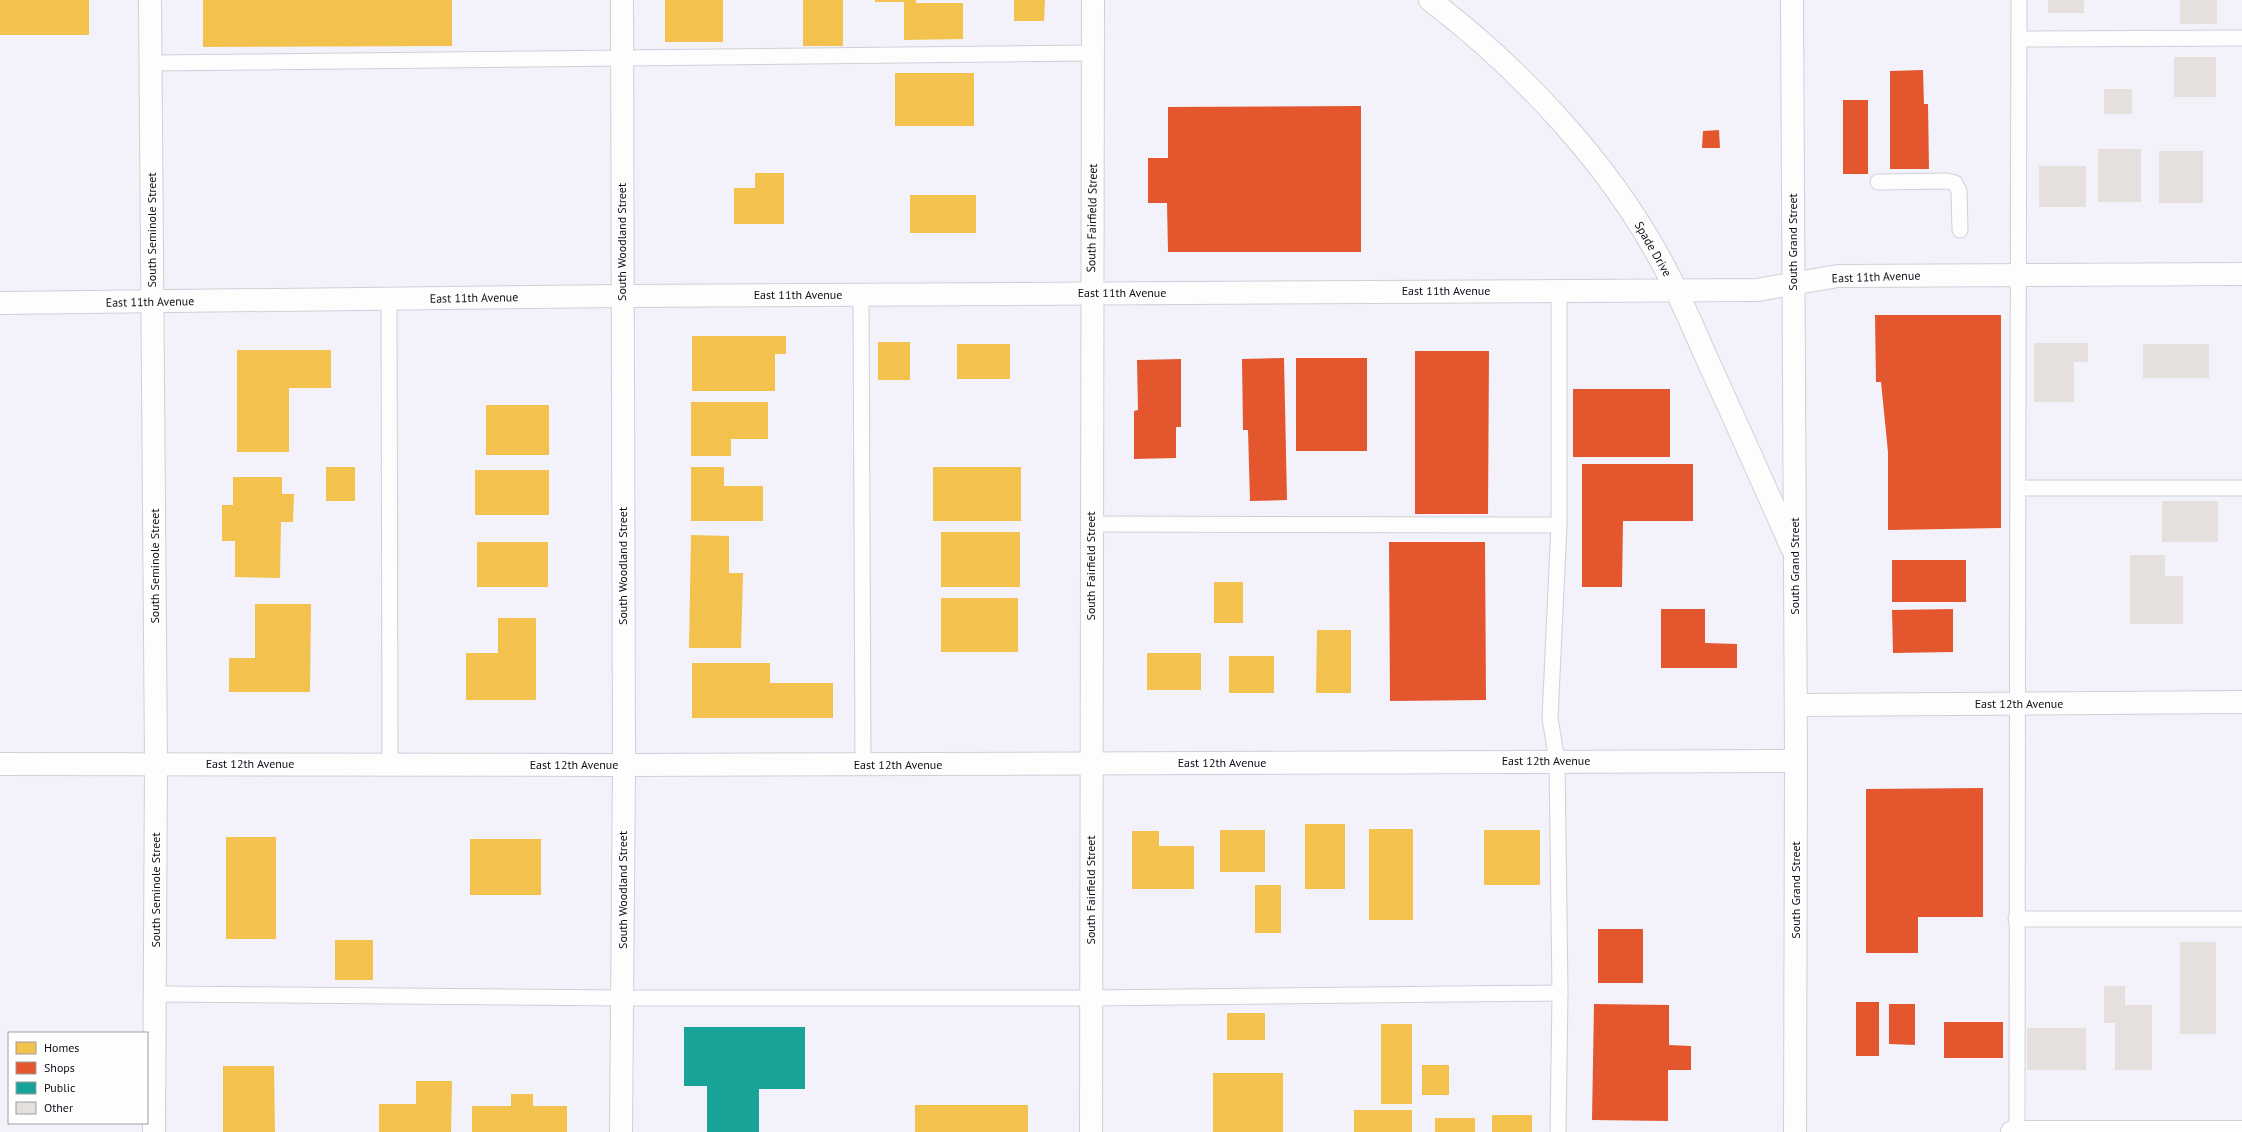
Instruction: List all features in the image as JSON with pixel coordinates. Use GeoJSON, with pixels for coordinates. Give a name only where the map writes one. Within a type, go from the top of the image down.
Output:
{"type":"FeatureCollection","features":[{"type":"Feature","properties":{"kind":"street","name":"South Seminole Street"},"geometry":{"type":"LineString","coordinates":[[150,0],[156,763],[154,1132]]}},
{"type":"Feature","properties":{"kind":"street","name":"South Woodland Street"},"geometry":{"type":"LineString","coordinates":[[621,1132],[624,765],[622,0]]}},
{"type":"Feature","properties":{"kind":"street","name":"South Fairfield Street"},"geometry":{"type":"LineString","coordinates":[[1091,1132],[1090,764],[1094,53],[1093,0]]}},
{"type":"Feature","properties":{"kind":"street","name":"Spade Drive"},"geometry":{"type":"LineString","coordinates":[[1430,0],[1493,52],[1572,135],[1598,167],[1640,226],[1677,290],[1795,555]]}},
{"type":"Feature","properties":{"kind":"street","name":"South Grand Street"},"geometry":{"type":"LineString","coordinates":[[1792,0],[1796,706],[1795,1132]]}},
{"type":"Feature","properties":{"kind":"street","name":"East 11th Avenue"},"geometry":{"type":"LineString","coordinates":[[0,303],[861,294],[1757,290],[1838,276],[2242,274]]}},
{"type":"Feature","properties":{"kind":"street","name":"East 12th Avenue"},"geometry":{"type":"LineString","coordinates":[[1796,706],[2242,702]]}},
{"type":"Feature","properties":{"kind":"street","name":"East 12th Avenue"},"geometry":{"type":"LineString","coordinates":[[0,764],[863,765],[1796,761]]}},
{"type":"Feature","properties":{"kind":"street"},"geometry":{"type":"LineString","coordinates":[[2012,1132],[2242,1132]]}},
{"type":"Feature","properties":{"kind":"lane"},"geometry":{"type":"LineString","coordinates":[[2016,1132],[2016,704],[2020,275],[2019,0]]}},
{"type":"Feature","properties":{"kind":"lane"},"geometry":{"type":"LineString","coordinates":[[2019,39],[2242,38]]}},
{"type":"Feature","properties":{"kind":"lane"},"geometry":{"type":"LineString","coordinates":[[151,63],[1094,53]]}},
{"type":"Feature","properties":{"kind":"lane"},"geometry":{"type":"LineString","coordinates":[[1878,182],[1946,181],[1955,183],[1959,191],[1960,230]]}},
{"type":"Feature","properties":{"kind":"lane"},"geometry":{"type":"LineString","coordinates":[[1558,1132],[1560,993],[1557,761],[1550,718],[1559,525],[1560,290]]}},
{"type":"Feature","properties":{"kind":"lane"},"geometry":{"type":"LineString","coordinates":[[861,294],[863,765]]}},
{"type":"Feature","properties":{"kind":"lane"},"geometry":{"type":"LineString","coordinates":[[389,299],[390,764]]}},
{"type":"Feature","properties":{"kind":"lane"},"geometry":{"type":"LineString","coordinates":[[2018,488],[2242,488]]}},
{"type":"Feature","properties":{"kind":"lane"},"geometry":{"type":"LineString","coordinates":[[1091,524],[1559,525]]}},
{"type":"Feature","properties":{"kind":"lane"},"geometry":{"type":"LineString","coordinates":[[2016,919],[2242,919]]}},
{"type":"Feature","properties":{"kind":"lane"},"geometry":{"type":"LineString","coordinates":[[155,994],[622,998],[1091,998],[1560,993]]}},
{"type":"Feature","properties":{"kind":"building: Homes"},"geometry":{"type":"Polygon","coordinates":[[[0,0],[89,0],[89,35],[0,35],[0,0]]]}},
{"type":"Feature","properties":{"kind":"building: Homes"},"geometry":{"type":"Polygon","coordinates":[[[203,0],[452,0],[452,46],[203,47],[203,0]]]}},
{"type":"Feature","properties":{"kind":"building: Homes"},"geometry":{"type":"Polygon","coordinates":[[[665,0],[723,0],[723,42],[665,42],[665,0]]]}},
{"type":"Feature","properties":{"kind":"building: Homes"},"geometry":{"type":"Polygon","coordinates":[[[803,0],[843,0],[843,46],[803,46],[803,0]]]}},
{"type":"Feature","properties":{"kind":"building: Homes"},"geometry":{"type":"Polygon","coordinates":[[[875,0],[916,0],[916,3],[963,3],[963,39],[904,40],[904,2],[875,2],[875,0]]]}},
{"type":"Feature","properties":{"kind":"building: Homes"},"geometry":{"type":"Polygon","coordinates":[[[1014,0],[1045,0],[1044,21],[1014,21],[1014,0]]]}},
{"type":"Feature","properties":{"kind":"building: Homes"},"geometry":{"type":"Polygon","coordinates":[[[895,73],[974,73],[974,126],[895,126],[895,73]]]}},
{"type":"Feature","properties":{"kind":"building: Homes"},"geometry":{"type":"Polygon","coordinates":[[[755,173],[784,173],[784,224],[734,224],[734,188],[755,188],[755,173]]]}},
{"type":"Feature","properties":{"kind":"building: Homes"},"geometry":{"type":"Polygon","coordinates":[[[910,195],[976,195],[976,233],[910,233],[910,195]]]}},
{"type":"Feature","properties":{"kind":"building: Homes"},"geometry":{"type":"Polygon","coordinates":[[[692,336],[786,336],[786,354],[775,354],[775,391],[692,391],[692,336]]]}},
{"type":"Feature","properties":{"kind":"building: Homes"},"geometry":{"type":"Polygon","coordinates":[[[878,342],[910,342],[910,380],[878,380],[878,342]]]}},
{"type":"Feature","properties":{"kind":"building: Homes"},"geometry":{"type":"Polygon","coordinates":[[[957,344],[1010,344],[1010,379],[957,379],[957,344]]]}},
{"type":"Feature","properties":{"kind":"building: Homes"},"geometry":{"type":"Polygon","coordinates":[[[237,350],[331,350],[331,388],[289,388],[289,452],[237,452],[237,350]]]}},
{"type":"Feature","properties":{"kind":"building: Homes"},"geometry":{"type":"Polygon","coordinates":[[[691,402],[768,402],[768,439],[731,439],[731,456],[691,456],[691,402]]]}},
{"type":"Feature","properties":{"kind":"building: Homes"},"geometry":{"type":"Polygon","coordinates":[[[486,405],[549,405],[549,455],[486,455],[486,405]]]}},
{"type":"Feature","properties":{"kind":"building: Homes"},"geometry":{"type":"Polygon","coordinates":[[[326,467],[355,467],[355,501],[326,501],[326,467]]]}},
{"type":"Feature","properties":{"kind":"building: Homes"},"geometry":{"type":"Polygon","coordinates":[[[691,467],[724,467],[724,486],[763,486],[763,521],[691,521],[691,467]]]}},
{"type":"Feature","properties":{"kind":"building: Homes"},"geometry":{"type":"Polygon","coordinates":[[[933,467],[1021,467],[1021,521],[933,521],[933,467]]]}},
{"type":"Feature","properties":{"kind":"building: Homes"},"geometry":{"type":"Polygon","coordinates":[[[475,470],[549,470],[549,515],[475,515],[475,470]]]}},
{"type":"Feature","properties":{"kind":"building: Homes"},"geometry":{"type":"Polygon","coordinates":[[[233,477],[282,477],[282,494],[294,494],[293,522],[281,522],[280,578],[235,577],[235,541],[222,541],[222,505],[233,505],[233,477]]]}},
{"type":"Feature","properties":{"kind":"building: Homes"},"geometry":{"type":"Polygon","coordinates":[[[941,532],[1020,532],[1020,587],[941,587],[941,532]]]}},
{"type":"Feature","properties":{"kind":"building: Homes"},"geometry":{"type":"Polygon","coordinates":[[[691,535],[729,536],[729,573],[743,573],[741,648],[689,648],[691,535]]]}},
{"type":"Feature","properties":{"kind":"building: Homes"},"geometry":{"type":"Polygon","coordinates":[[[477,542],[548,542],[548,587],[477,587],[477,542]]]}},
{"type":"Feature","properties":{"kind":"building: Homes"},"geometry":{"type":"Polygon","coordinates":[[[1214,582],[1243,582],[1243,623],[1214,623],[1214,582]]]}},
{"type":"Feature","properties":{"kind":"building: Homes"},"geometry":{"type":"Polygon","coordinates":[[[941,598],[1018,598],[1018,652],[941,652],[941,598]]]}},
{"type":"Feature","properties":{"kind":"building: Homes"},"geometry":{"type":"Polygon","coordinates":[[[255,604],[311,604],[310,692],[229,692],[229,658],[255,658],[255,604]]]}},
{"type":"Feature","properties":{"kind":"building: Homes"},"geometry":{"type":"Polygon","coordinates":[[[498,618],[536,618],[536,700],[466,700],[466,653],[498,653],[498,618]]]}},
{"type":"Feature","properties":{"kind":"building: Homes"},"geometry":{"type":"Polygon","coordinates":[[[1317,630],[1351,630],[1351,693],[1316,693],[1317,630]]]}},
{"type":"Feature","properties":{"kind":"building: Homes"},"geometry":{"type":"Polygon","coordinates":[[[1147,653],[1201,653],[1201,690],[1147,690],[1147,653]]]}},
{"type":"Feature","properties":{"kind":"building: Homes"},"geometry":{"type":"Polygon","coordinates":[[[1229,656],[1274,656],[1274,693],[1229,693],[1229,656]]]}},
{"type":"Feature","properties":{"kind":"building: Homes"},"geometry":{"type":"Polygon","coordinates":[[[692,663],[770,663],[770,683],[833,683],[833,718],[692,718],[692,663]]]}},
{"type":"Feature","properties":{"kind":"building: Homes"},"geometry":{"type":"Polygon","coordinates":[[[1305,824],[1345,824],[1345,889],[1305,889],[1305,824]]]}},
{"type":"Feature","properties":{"kind":"building: Homes"},"geometry":{"type":"Polygon","coordinates":[[[1369,829],[1413,829],[1413,920],[1369,920],[1369,829]]]}},
{"type":"Feature","properties":{"kind":"building: Homes"},"geometry":{"type":"Polygon","coordinates":[[[1220,830],[1265,830],[1265,872],[1220,872],[1220,830]]]}},
{"type":"Feature","properties":{"kind":"building: Homes"},"geometry":{"type":"Polygon","coordinates":[[[1484,830],[1540,830],[1540,885],[1484,885],[1484,830]]]}},
{"type":"Feature","properties":{"kind":"building: Homes"},"geometry":{"type":"Polygon","coordinates":[[[1132,831],[1159,831],[1159,846],[1194,846],[1194,889],[1132,889],[1132,831]]]}},
{"type":"Feature","properties":{"kind":"building: Homes"},"geometry":{"type":"Polygon","coordinates":[[[226,837],[276,837],[276,939],[226,939],[226,837]]]}},
{"type":"Feature","properties":{"kind":"building: Homes"},"geometry":{"type":"Polygon","coordinates":[[[470,839],[541,839],[541,895],[470,895],[470,839]]]}},
{"type":"Feature","properties":{"kind":"building: Homes"},"geometry":{"type":"Polygon","coordinates":[[[1255,885],[1281,885],[1281,933],[1255,933],[1255,885]]]}},
{"type":"Feature","properties":{"kind":"building: Homes"},"geometry":{"type":"Polygon","coordinates":[[[335,940],[373,940],[373,980],[335,980],[335,940]]]}},
{"type":"Feature","properties":{"kind":"building: Homes"},"geometry":{"type":"Polygon","coordinates":[[[1227,1013],[1265,1013],[1265,1040],[1227,1040],[1227,1013]]]}},
{"type":"Feature","properties":{"kind":"building: Homes"},"geometry":{"type":"Polygon","coordinates":[[[1381,1024],[1412,1024],[1412,1104],[1381,1104],[1381,1024]]]}},
{"type":"Feature","properties":{"kind":"building: Homes"},"geometry":{"type":"Polygon","coordinates":[[[1422,1065],[1449,1065],[1449,1095],[1422,1095],[1422,1065]]]}},
{"type":"Feature","properties":{"kind":"building: Homes"},"geometry":{"type":"Polygon","coordinates":[[[223,1066],[274,1066],[275,1132],[223,1132],[223,1066]]]}},
{"type":"Feature","properties":{"kind":"building: Homes"},"geometry":{"type":"Polygon","coordinates":[[[1213,1073],[1283,1073],[1283,1132],[1213,1132],[1213,1073]]]}},
{"type":"Feature","properties":{"kind":"building: Homes"},"geometry":{"type":"Polygon","coordinates":[[[416,1081],[452,1081],[451,1132],[379,1132],[379,1104],[416,1104],[416,1081]]]}},
{"type":"Feature","properties":{"kind":"building: Homes"},"geometry":{"type":"Polygon","coordinates":[[[511,1094],[533,1094],[533,1106],[567,1106],[567,1132],[472,1132],[472,1106],[511,1106],[511,1094]]]}},
{"type":"Feature","properties":{"kind":"building: Homes"},"geometry":{"type":"Polygon","coordinates":[[[915,1105],[1028,1105],[1028,1132],[915,1132],[915,1105]]]}},
{"type":"Feature","properties":{"kind":"building: Homes"},"geometry":{"type":"Polygon","coordinates":[[[1354,1110],[1412,1110],[1412,1132],[1354,1132],[1354,1110]]]}},
{"type":"Feature","properties":{"kind":"building: Homes"},"geometry":{"type":"Polygon","coordinates":[[[1492,1115],[1532,1115],[1532,1132],[1492,1132],[1492,1115]]]}},
{"type":"Feature","properties":{"kind":"building: Homes"},"geometry":{"type":"Polygon","coordinates":[[[1435,1118],[1475,1118],[1475,1132],[1435,1132],[1435,1118]]]}},
{"type":"Feature","properties":{"kind":"building: Shops"},"geometry":{"type":"Polygon","coordinates":[[[1923,70],[1924,104],[1928,104],[1929,169],[1890,169],[1890,71],[1923,70]]]}},
{"type":"Feature","properties":{"kind":"building: Shops"},"geometry":{"type":"Polygon","coordinates":[[[1843,100],[1868,100],[1868,174],[1843,174],[1843,100]]]}},
{"type":"Feature","properties":{"kind":"building: Shops"},"geometry":{"type":"Polygon","coordinates":[[[1361,106],[1361,252],[1168,252],[1167,203],[1148,203],[1148,158],[1168,158],[1168,107],[1361,106]]]}},
{"type":"Feature","properties":{"kind":"building: Shops"},"geometry":{"type":"Polygon","coordinates":[[[1719,130],[1720,148],[1702,148],[1703,131],[1719,130]]]}},
{"type":"Feature","properties":{"kind":"building: Shops"},"geometry":{"type":"Polygon","coordinates":[[[1875,315],[2001,315],[2001,528],[1888,530],[1888,452],[1881,382],[1876,382],[1875,315]]]}},
{"type":"Feature","properties":{"kind":"building: Shops"},"geometry":{"type":"Polygon","coordinates":[[[1415,351],[1489,351],[1488,514],[1415,514],[1415,351]]]}},
{"type":"Feature","properties":{"kind":"building: Shops"},"geometry":{"type":"Polygon","coordinates":[[[1284,358],[1287,500],[1250,501],[1248,430],[1243,430],[1242,359],[1284,358]]]}},
{"type":"Feature","properties":{"kind":"building: Shops"},"geometry":{"type":"Polygon","coordinates":[[[1296,358],[1367,358],[1367,451],[1296,451],[1296,358]]]}},
{"type":"Feature","properties":{"kind":"building: Shops"},"geometry":{"type":"Polygon","coordinates":[[[1181,359],[1181,427],[1176,427],[1176,458],[1134,459],[1134,411],[1138,410],[1137,360],[1181,359]]]}},
{"type":"Feature","properties":{"kind":"building: Shops"},"geometry":{"type":"Polygon","coordinates":[[[1573,389],[1670,389],[1670,457],[1573,457],[1573,389]]]}},
{"type":"Feature","properties":{"kind":"building: Shops"},"geometry":{"type":"Polygon","coordinates":[[[1582,464],[1693,464],[1693,521],[1623,521],[1622,587],[1582,587],[1582,464]]]}},
{"type":"Feature","properties":{"kind":"building: Shops"},"geometry":{"type":"Polygon","coordinates":[[[1389,542],[1485,542],[1486,700],[1390,701],[1389,542]]]}},
{"type":"Feature","properties":{"kind":"building: Shops"},"geometry":{"type":"Polygon","coordinates":[[[1892,560],[1966,560],[1966,602],[1892,602],[1892,560]]]}},
{"type":"Feature","properties":{"kind":"building: Shops"},"geometry":{"type":"Polygon","coordinates":[[[1661,609],[1705,609],[1705,643],[1737,644],[1737,668],[1661,668],[1661,609]]]}},
{"type":"Feature","properties":{"kind":"building: Shops"},"geometry":{"type":"Polygon","coordinates":[[[1953,609],[1953,652],[1893,653],[1892,610],[1953,609]]]}},
{"type":"Feature","properties":{"kind":"building: Shops"},"geometry":{"type":"Polygon","coordinates":[[[1983,788],[1983,917],[1918,917],[1918,953],[1866,953],[1866,789],[1983,788]]]}},
{"type":"Feature","properties":{"kind":"building: Shops"},"geometry":{"type":"Polygon","coordinates":[[[1598,929],[1643,929],[1643,983],[1598,983],[1598,929]]]}},
{"type":"Feature","properties":{"kind":"building: Shops"},"geometry":{"type":"Polygon","coordinates":[[[1856,1002],[1879,1002],[1879,1056],[1856,1056],[1856,1002]]]}},
{"type":"Feature","properties":{"kind":"building: Shops"},"geometry":{"type":"Polygon","coordinates":[[[1594,1004],[1669,1005],[1669,1045],[1691,1046],[1691,1070],[1668,1070],[1668,1121],[1592,1120],[1594,1004]]]}},
{"type":"Feature","properties":{"kind":"building: Shops"},"geometry":{"type":"Polygon","coordinates":[[[1889,1004],[1915,1004],[1915,1045],[1889,1044],[1889,1004]]]}},
{"type":"Feature","properties":{"kind":"building: Shops"},"geometry":{"type":"Polygon","coordinates":[[[1944,1022],[2003,1022],[2003,1058],[1944,1058],[1944,1022]]]}},
{"type":"Feature","properties":{"kind":"building: Public"},"geometry":{"type":"Polygon","coordinates":[[[684,1027],[805,1027],[805,1089],[759,1089],[759,1132],[707,1132],[707,1086],[684,1086],[684,1027]]]}},
{"type":"Feature","properties":{"kind":"building: Other"},"geometry":{"type":"Polygon","coordinates":[[[2048,0],[2084,0],[2084,13],[2048,13],[2048,0]]]}},
{"type":"Feature","properties":{"kind":"building: Other"},"geometry":{"type":"Polygon","coordinates":[[[2180,0],[2217,0],[2217,24],[2180,24],[2180,0]]]}},
{"type":"Feature","properties":{"kind":"building: Other"},"geometry":{"type":"Polygon","coordinates":[[[2174,57],[2216,57],[2216,97],[2174,97],[2174,57]]]}},
{"type":"Feature","properties":{"kind":"building: Other"},"geometry":{"type":"Polygon","coordinates":[[[2104,89],[2132,89],[2132,114],[2104,114],[2104,89]]]}},
{"type":"Feature","properties":{"kind":"building: Other"},"geometry":{"type":"Polygon","coordinates":[[[2098,149],[2141,149],[2141,202],[2098,202],[2098,149]]]}},
{"type":"Feature","properties":{"kind":"building: Other"},"geometry":{"type":"Polygon","coordinates":[[[2159,151],[2203,151],[2203,203],[2159,203],[2159,151]]]}},
{"type":"Feature","properties":{"kind":"building: Other"},"geometry":{"type":"Polygon","coordinates":[[[2039,166],[2086,166],[2086,207],[2039,207],[2039,166]]]}},
{"type":"Feature","properties":{"kind":"building: Other"},"geometry":{"type":"Polygon","coordinates":[[[2034,343],[2088,343],[2088,362],[2074,362],[2074,402],[2034,402],[2034,343]]]}},
{"type":"Feature","properties":{"kind":"building: Other"},"geometry":{"type":"Polygon","coordinates":[[[2143,344],[2209,344],[2209,378],[2143,378],[2143,344]]]}},
{"type":"Feature","properties":{"kind":"building: Other"},"geometry":{"type":"Polygon","coordinates":[[[2162,501],[2218,501],[2218,542],[2162,542],[2162,501]]]}},
{"type":"Feature","properties":{"kind":"building: Other"},"geometry":{"type":"Polygon","coordinates":[[[2130,555],[2165,555],[2165,576],[2183,576],[2183,624],[2130,624],[2130,555]]]}},
{"type":"Feature","properties":{"kind":"building: Other"},"geometry":{"type":"Polygon","coordinates":[[[2180,942],[2216,942],[2216,1034],[2180,1034],[2180,942]]]}},
{"type":"Feature","properties":{"kind":"building: Other"},"geometry":{"type":"Polygon","coordinates":[[[2104,986],[2125,986],[2125,1005],[2152,1005],[2152,1070],[2115,1070],[2115,1023],[2104,1023],[2104,986]]]}},
{"type":"Feature","properties":{"kind":"building: Other"},"geometry":{"type":"Polygon","coordinates":[[[2027,1028],[2086,1028],[2086,1070],[2027,1070],[2027,1028]]]}}]}
